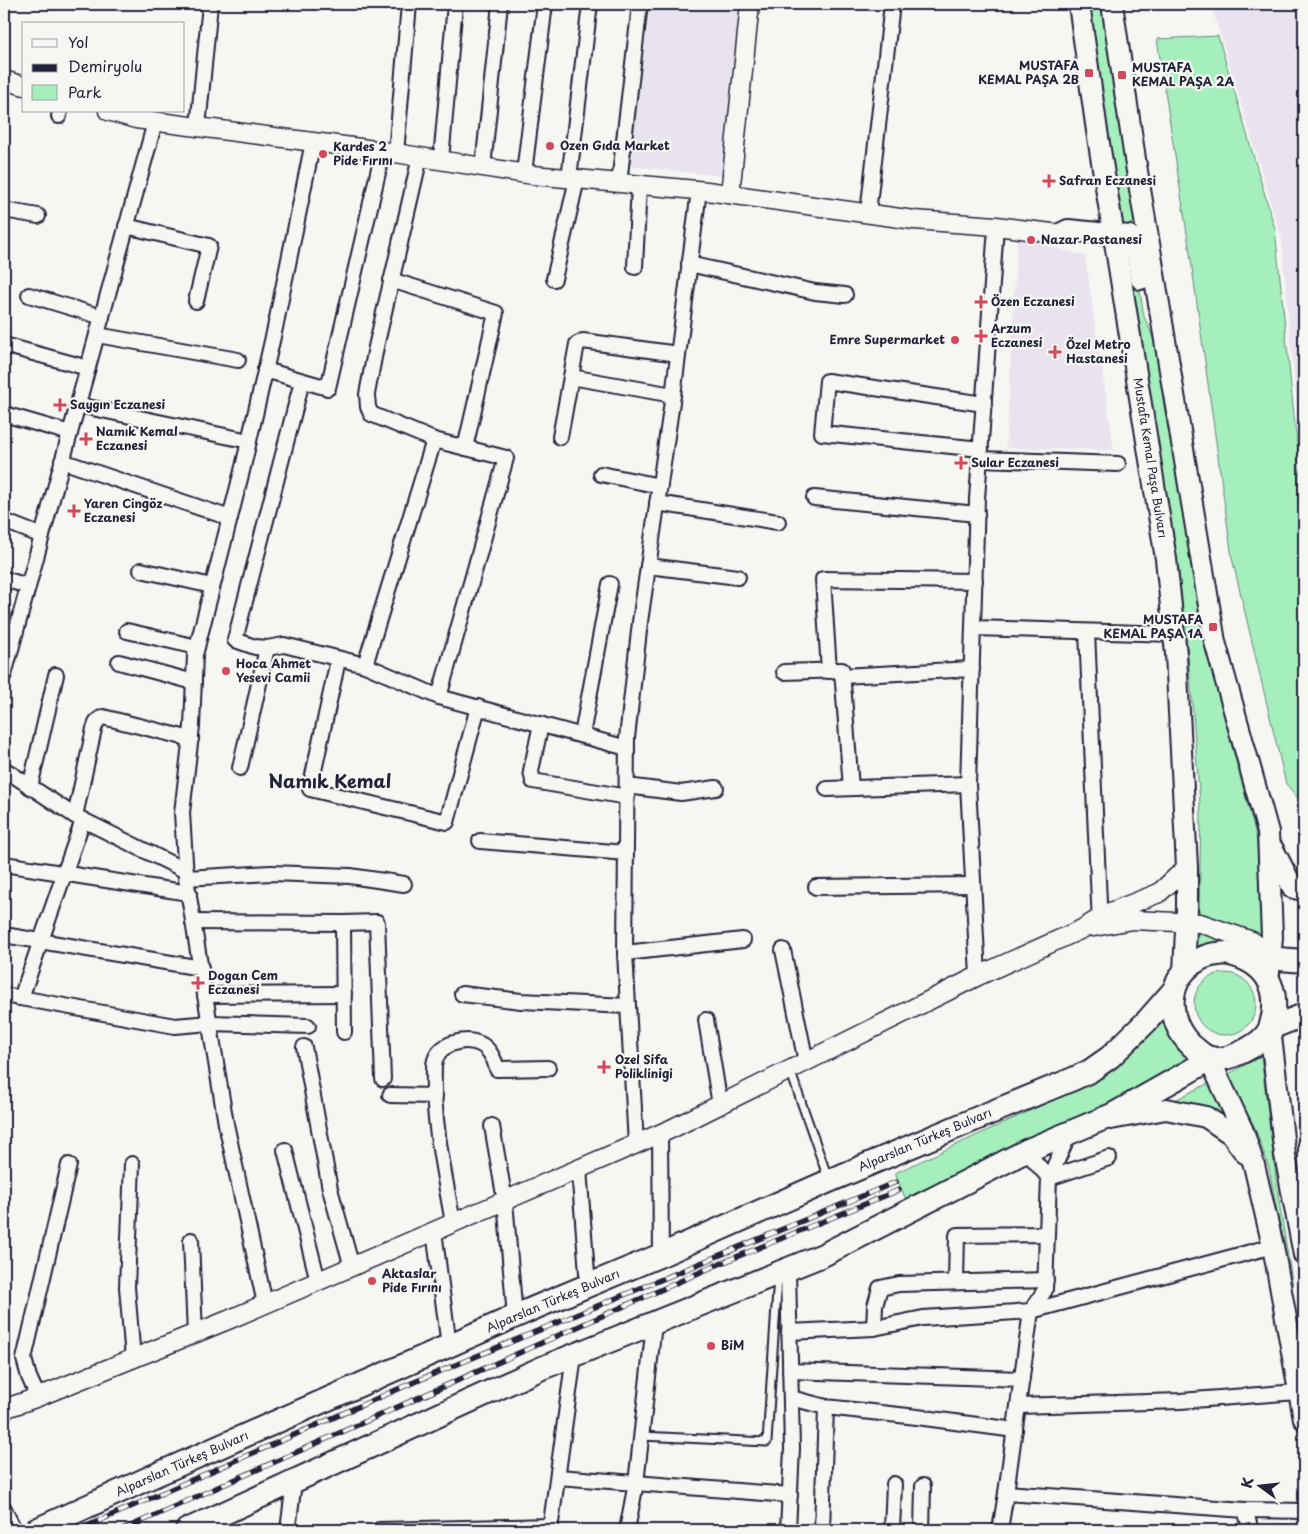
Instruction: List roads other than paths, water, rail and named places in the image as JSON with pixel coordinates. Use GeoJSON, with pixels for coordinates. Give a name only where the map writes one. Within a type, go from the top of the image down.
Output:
{"type":"FeatureCollection","features":[{"type":"Feature","properties":{"kind":"main road","name":"Mustafa Kemal Paşa Bulvarı"},"geometry":{"type":"LineString","coordinates":[[1079,4],[1109,204],[1120,239],[1119,266],[1164,540],[1175,640],[1187,868],[1186,923],[1179,981]]}},
{"type":"Feature","properties":{"kind":"main road"},"geometry":{"type":"LineString","coordinates":[[1112,4],[1138,177],[1215,642],[1250,765],[1268,839],[1272,936],[1269,969],[1274,994],[1274,1010],[1270,1028],[1285,1155],[1304,1256]]}},
{"type":"Feature","properties":{"kind":"main road"},"geometry":{"type":"LineString","coordinates":[[1060,234],[1068,230],[1087,236],[1120,239],[1136,233],[1139,218],[1133,185],[1138,177]]}},
{"type":"Feature","properties":{"kind":"main road"},"geometry":{"type":"LineString","coordinates":[[1087,236],[1102,222],[1109,204]]}},
{"type":"Feature","properties":{"kind":"main road"},"geometry":{"type":"LineString","coordinates":[[1087,236],[1105,250],[1119,266]]}},
{"type":"Feature","properties":{"kind":"main road"},"geometry":{"type":"LineString","coordinates":[[1120,239],[1137,255],[1149,321],[1165,342]]}},
{"type":"Feature","properties":{"kind":"main road"},"geometry":{"type":"LineString","coordinates":[[1268,839],[1293,888],[1304,890]]}},
{"type":"Feature","properties":{"kind":"main road"},"geometry":{"type":"LineString","coordinates":[[1304,961],[1269,969],[1242,956],[1226,953],[1209,955],[1200,959],[1179,981],[1172,1008],[1176,1024],[1185,1039],[1203,1055],[1209,1058],[1221,1059],[1232,1057],[1260,1040],[1270,1028],[1304,1015]]}},
{"type":"Feature","properties":{"kind":"main road","name":"Alparslan Türkeş Bulvarı"},"geometry":{"type":"LineString","coordinates":[[36,1530],[515,1316],[661,1255],[985,1114],[1074,1079],[1090,1071],[1110,1057],[1132,1036],[1179,981]]}},
{"type":"Feature","properties":{"kind":"main road"},"geometry":{"type":"LineString","coordinates":[[1098,1122],[1197,1067],[1209,1058]]}},
{"type":"Feature","properties":{"kind":"main road"},"geometry":{"type":"LineString","coordinates":[[1209,1058],[1243,1131],[1254,1164],[1273,1246],[1304,1419]]}},
{"type":"Feature","properties":{"kind":"main road"},"geometry":{"type":"LineString","coordinates":[[187,1530],[542,1368],[823,1255],[1026,1151],[1098,1122],[1166,1109],[1206,1118],[1231,1134],[1254,1164]]}},
{"type":"Feature","properties":{"kind":"street"},"geometry":{"type":"LineString","coordinates":[[198,127],[210,4]]}},
{"type":"Feature","properties":{"kind":"street"},"geometry":{"type":"LineString","coordinates":[[265,370],[328,388],[390,152],[409,4]]}},
{"type":"Feature","properties":{"kind":"street"},"geometry":{"type":"LineString","coordinates":[[441,160],[455,4]]}},
{"type":"Feature","properties":{"kind":"street"},"geometry":{"type":"LineString","coordinates":[[482,167],[500,4]]}},
{"type":"Feature","properties":{"kind":"street"},"geometry":{"type":"LineString","coordinates":[[524,173],[545,4]]}},
{"type":"Feature","properties":{"kind":"street"},"geometry":{"type":"LineString","coordinates":[[554,279],[573,179],[590,4]]}},
{"type":"Feature","properties":{"kind":"street"},"geometry":{"type":"LineString","coordinates":[[619,183],[640,4]]}},
{"type":"Feature","properties":{"kind":"street"},"geometry":{"type":"LineString","coordinates":[[730,194],[750,4]]}},
{"type":"Feature","properties":{"kind":"street"},"geometry":{"type":"LineString","coordinates":[[868,213],[892,4]]}},
{"type":"Feature","properties":{"kind":"street"},"geometry":{"type":"LineString","coordinates":[[4,80],[22,85]]}},
{"type":"Feature","properties":{"kind":"street"},"geometry":{"type":"LineString","coordinates":[[111,112],[136,120],[390,152],[524,173],[699,190],[914,220],[996,226],[1060,234]]}},
{"type":"Feature","properties":{"kind":"street"},"geometry":{"type":"LineString","coordinates":[[4,675],[155,122]]}},
{"type":"Feature","properties":{"kind":"street"},"geometry":{"type":"LineString","coordinates":[[265,1304],[226,1124],[188,893],[182,813],[191,739],[194,655],[249,441],[313,142]]}},
{"type":"Feature","properties":{"kind":"street"},"geometry":{"type":"LineString","coordinates":[[420,157],[372,366],[367,394],[368,407],[371,414],[434,440],[506,458],[439,697]]}},
{"type":"Feature","properties":{"kind":"street"},"geometry":{"type":"LineString","coordinates":[[635,267],[640,185]]}},
{"type":"Feature","properties":{"kind":"street"},"geometry":{"type":"LineString","coordinates":[[636,1144],[625,953],[627,748],[638,641],[673,394],[699,190]]}},
{"type":"Feature","properties":{"kind":"street"},"geometry":{"type":"LineString","coordinates":[[4,210],[38,216]]}},
{"type":"Feature","properties":{"kind":"street"},"geometry":{"type":"LineString","coordinates":[[126,226],[209,246],[196,301]]}},
{"type":"Feature","properties":{"kind":"street"},"geometry":{"type":"LineString","coordinates":[[978,976],[968,784],[980,454],[996,226]]}},
{"type":"Feature","properties":{"kind":"street"},"geometry":{"type":"LineString","coordinates":[[689,264],[815,292],[845,295]]}},
{"type":"Feature","properties":{"kind":"street"},"geometry":{"type":"LineString","coordinates":[[392,280],[496,313],[465,448]]}},
{"type":"Feature","properties":{"kind":"street"},"geometry":{"type":"LineString","coordinates":[[29,294],[102,317]]}},
{"type":"Feature","properties":{"kind":"street"},"geometry":{"type":"LineString","coordinates":[[97,335],[238,360]]}},
{"type":"Feature","properties":{"kind":"street"},"geometry":{"type":"LineString","coordinates":[[560,438],[578,344],[583,341],[678,354]]}},
{"type":"Feature","properties":{"kind":"street"},"geometry":{"type":"LineString","coordinates":[[4,345],[88,368]]}},
{"type":"Feature","properties":{"kind":"street"},"geometry":{"type":"LineString","coordinates":[[571,377],[673,394]]}},
{"type":"Feature","properties":{"kind":"street"},"geometry":{"type":"LineString","coordinates":[[302,381],[235,640],[255,647],[284,646],[365,665],[439,697],[627,748]]}},
{"type":"Feature","properties":{"kind":"street"},"geometry":{"type":"LineString","coordinates":[[984,404],[827,381],[822,433],[980,454],[1118,464]]}},
{"type":"Feature","properties":{"kind":"street"},"geometry":{"type":"LineString","coordinates":[[78,405],[249,441]]}},
{"type":"Feature","properties":{"kind":"street"},"geometry":{"type":"LineString","coordinates":[[4,414],[70,433]]}},
{"type":"Feature","properties":{"kind":"street"},"geometry":{"type":"LineString","coordinates":[[365,665],[434,440]]}},
{"type":"Feature","properties":{"kind":"street"},"geometry":{"type":"LineString","coordinates":[[62,461],[230,518]]}},
{"type":"Feature","properties":{"kind":"street"},"geometry":{"type":"LineString","coordinates":[[601,474],[660,486]]}},
{"type":"Feature","properties":{"kind":"street"},"geometry":{"type":"LineString","coordinates":[[814,498],[977,514]]}},
{"type":"Feature","properties":{"kind":"street"},"geometry":{"type":"LineString","coordinates":[[657,503],[778,522]]}},
{"type":"Feature","properties":{"kind":"street"},"geometry":{"type":"LineString","coordinates":[[4,521],[42,536]]}},
{"type":"Feature","properties":{"kind":"street"},"geometry":{"type":"LineString","coordinates":[[648,566],[738,577]]}},
{"type":"Feature","properties":{"kind":"street"},"geometry":{"type":"LineString","coordinates":[[141,570],[212,586]]}},
{"type":"Feature","properties":{"kind":"street"},"geometry":{"type":"LineString","coordinates":[[4,579],[28,586]]}},
{"type":"Feature","properties":{"kind":"street"},"geometry":{"type":"LineString","coordinates":[[850,788],[823,579],[975,581]]}},
{"type":"Feature","properties":{"kind":"street"},"geometry":{"type":"LineString","coordinates":[[582,735],[610,584]]}},
{"type":"Feature","properties":{"kind":"street"},"geometry":{"type":"LineString","coordinates":[[973,628],[1087,632],[1175,640]]}},
{"type":"Feature","properties":{"kind":"street"},"geometry":{"type":"LineString","coordinates":[[127,631],[196,647]]}},
{"type":"Feature","properties":{"kind":"street"},"geometry":{"type":"LineString","coordinates":[[1087,632],[1100,922]]}},
{"type":"Feature","properties":{"kind":"street"},"geometry":{"type":"LineString","coordinates":[[240,768],[267,648]]}},
{"type":"Feature","properties":{"kind":"street"},"geometry":{"type":"LineString","coordinates":[[338,660],[310,789],[447,822],[478,707]]}},
{"type":"Feature","properties":{"kind":"street"},"geometry":{"type":"LineString","coordinates":[[119,662],[194,682]]}},
{"type":"Feature","properties":{"kind":"street"},"geometry":{"type":"LineString","coordinates":[[784,672],[836,673],[972,670]]}},
{"type":"Feature","properties":{"kind":"street"},"geometry":{"type":"LineString","coordinates":[[30,786],[56,675]]}},
{"type":"Feature","properties":{"kind":"street"},"geometry":{"type":"LineString","coordinates":[[21,998],[42,941],[79,818],[97,721],[103,716],[191,739]]}},
{"type":"Feature","properties":{"kind":"street"},"geometry":{"type":"LineString","coordinates":[[541,724],[531,771],[533,781],[627,792],[681,793],[716,788]]}},
{"type":"Feature","properties":{"kind":"street"},"geometry":{"type":"LineString","coordinates":[[4,769],[79,818],[186,874],[271,873],[350,876],[404,884]]}},
{"type":"Feature","properties":{"kind":"street"},"geometry":{"type":"LineString","coordinates":[[827,789],[968,784]]}},
{"type":"Feature","properties":{"kind":"street"},"geometry":{"type":"LineString","coordinates":[[480,840],[626,854]]}},
{"type":"Feature","properties":{"kind":"street"},"geometry":{"type":"LineString","coordinates":[[4,864],[188,893]]}},
{"type":"Feature","properties":{"kind":"street"},"geometry":{"type":"LineString","coordinates":[[1100,922],[1108,913],[1159,893],[1187,868]]}},
{"type":"Feature","properties":{"kind":"street"},"geometry":{"type":"LineString","coordinates":[[816,887],[973,885]]}},
{"type":"Feature","properties":{"kind":"street"},"geometry":{"type":"LineString","coordinates":[[4,1412],[195,1334],[660,1134],[978,976],[1100,922],[1132,920],[1200,924],[1252,941],[1260,947],[1269,969]]}},
{"type":"Feature","properties":{"kind":"street"},"geometry":{"type":"LineString","coordinates":[[193,922],[377,922],[383,1079]]}},
{"type":"Feature","properties":{"kind":"street"},"geometry":{"type":"LineString","coordinates":[[343,923],[344,1032]]}},
{"type":"Feature","properties":{"kind":"street"},"geometry":{"type":"LineString","coordinates":[[4,935],[201,968]]}},
{"type":"Feature","properties":{"kind":"street"},"geometry":{"type":"LineString","coordinates":[[625,953],[743,940]]}},
{"type":"Feature","properties":{"kind":"street"},"geometry":{"type":"LineString","coordinates":[[784,950],[798,1066]]}},
{"type":"Feature","properties":{"kind":"street"},"geometry":{"type":"LineString","coordinates":[[205,995],[344,994]]}},
{"type":"Feature","properties":{"kind":"street"},"geometry":{"type":"LineString","coordinates":[[462,994],[521,1001],[628,1006]]}},
{"type":"Feature","properties":{"kind":"street"},"geometry":{"type":"LineString","coordinates":[[4,996],[175,1026],[210,1023],[308,1026]]}},
{"type":"Feature","properties":{"kind":"street"},"geometry":{"type":"LineString","coordinates":[[706,1020],[720,1105]]}},
{"type":"Feature","properties":{"kind":"street"},"geometry":{"type":"LineString","coordinates":[[453,1223],[436,1120],[434,1060],[442,1048],[449,1044],[473,1042],[482,1044],[494,1059],[497,1068],[548,1068]]}},
{"type":"Feature","properties":{"kind":"street"},"geometry":{"type":"LineString","coordinates":[[304,1047],[330,1189],[352,1267]]}},
{"type":"Feature","properties":{"kind":"street"},"geometry":{"type":"LineString","coordinates":[[390,1095],[435,1096]]}},
{"type":"Feature","properties":{"kind":"street"},"geometry":{"type":"LineString","coordinates":[[492,1126],[505,1201],[515,1316]]}},
{"type":"Feature","properties":{"kind":"street"},"geometry":{"type":"LineString","coordinates":[[999,1530],[1006,1494],[1031,1311],[1046,1290],[1049,1178],[1070,1132]]}},
{"type":"Feature","properties":{"kind":"street"},"geometry":{"type":"LineString","coordinates":[[660,1134],[661,1255]]}},
{"type":"Feature","properties":{"kind":"street"},"geometry":{"type":"LineString","coordinates":[[285,1150],[318,1281]]}},
{"type":"Feature","properties":{"kind":"street"},"geometry":{"type":"LineString","coordinates":[[1026,1151],[1049,1178]]}},
{"type":"Feature","properties":{"kind":"street"},"geometry":{"type":"LineString","coordinates":[[1049,1178],[1109,1158]]}},
{"type":"Feature","properties":{"kind":"street"},"geometry":{"type":"LineString","coordinates":[[132,1164],[127,1287],[132,1359]]}},
{"type":"Feature","properties":{"kind":"street"},"geometry":{"type":"LineString","coordinates":[[38,1397],[29,1377],[24,1359],[69,1165]]}},
{"type":"Feature","properties":{"kind":"street"},"geometry":{"type":"LineString","coordinates":[[579,1169],[588,1286]]}},
{"type":"Feature","properties":{"kind":"street"},"geometry":{"type":"LineString","coordinates":[[434,1231],[449,1346]]}},
{"type":"Feature","properties":{"kind":"street"},"geometry":{"type":"LineString","coordinates":[[956,1282],[957,1235],[1047,1234]]}},
{"type":"Feature","properties":{"kind":"street"},"geometry":{"type":"LineString","coordinates":[[191,1240],[195,1334]]}},
{"type":"Feature","properties":{"kind":"street"},"geometry":{"type":"LineString","coordinates":[[789,1332],[874,1328],[923,1318],[1031,1311],[1273,1246]]}},
{"type":"Feature","properties":{"kind":"street"},"geometry":{"type":"LineString","coordinates":[[783,1272],[789,1332],[792,1449],[788,1530]]}},
{"type":"Feature","properties":{"kind":"street"},"geometry":{"type":"LineString","coordinates":[[874,1328],[875,1306],[880,1288],[899,1284],[1046,1280]]}},
{"type":"Feature","properties":{"kind":"street"},"geometry":{"type":"LineString","coordinates":[[627,1530],[636,1483],[654,1324]]}},
{"type":"Feature","properties":{"kind":"street"},"geometry":{"type":"LineString","coordinates":[[379,1530],[551,1528],[574,1356]]}},
{"type":"Feature","properties":{"kind":"street"},"geometry":{"type":"LineString","coordinates":[[790,1371],[1022,1380]]}},
{"type":"Feature","properties":{"kind":"street"},"geometry":{"type":"LineString","coordinates":[[1018,1406],[1180,1401],[1298,1392]]}},
{"type":"Feature","properties":{"kind":"street"},"geometry":{"type":"LineString","coordinates":[[791,1398],[826,1407],[917,1416],[1015,1430]]}},
{"type":"Feature","properties":{"kind":"street"},"geometry":{"type":"LineString","coordinates":[[822,1530],[826,1407]]}},
{"type":"Feature","properties":{"kind":"street"},"geometry":{"type":"LineString","coordinates":[[558,1477],[790,1495]]}},
{"type":"Feature","properties":{"kind":"street"},"geometry":{"type":"LineString","coordinates":[[288,1530],[294,1482]]}},
{"type":"Feature","properties":{"kind":"street"},"geometry":{"type":"LineString","coordinates":[[892,1530],[894,1484]]}},
{"type":"Feature","properties":{"kind":"street"},"geometry":{"type":"LineString","coordinates":[[922,1530],[924,1486]]}},
{"type":"Feature","properties":{"kind":"street"},"geometry":{"type":"LineString","coordinates":[[1006,1494],[1245,1510],[1304,1511]]}},
{"type":"Feature","properties":{"kind":"street"},"geometry":{"type":"LineString","coordinates":[[1245,1510],[1251,1530]]}},
{"type":"Feature","properties":{"kind":"lane"},"geometry":{"type":"LineString","coordinates":[[798,1066],[829,1181]]}},
{"type":"Feature","properties":{"kind":"lane"},"geometry":{"type":"LineString","coordinates":[[641,1436],[767,1442],[783,1272]]}},
{"type":"Feature","properties":{"kind":"lane"},"geometry":{"type":"LineString","coordinates":[[4,1501],[18,1530]]}},
{"type":"Feature","properties":{"kind":"railway"},"geometry":{"type":"LineString","coordinates":[[78,1530],[412,1383],[896,1182]]}},
{"type":"Feature","properties":{"kind":"railway"},"geometry":{"type":"LineString","coordinates":[[122,1530],[712,1267],[899,1190]]}},
{"type":"Feature","properties":{"kind":"place","name":"MUSTAFA KEMAL PAŞA 2B"},"geometry":{"type":"Point","coordinates":[1089,73]}},
{"type":"Feature","properties":{"kind":"place","name":"MUSTAFA KEMAL PAŞA 2A"},"geometry":{"type":"Point","coordinates":[1122,75]}},
{"type":"Feature","properties":{"kind":"place","name":"Ozen Gıda Market"},"geometry":{"type":"Point","coordinates":[550,146]}},
{"type":"Feature","properties":{"kind":"place","name":"Kardes 2 Pide Fırını"},"geometry":{"type":"Point","coordinates":[323,154]}},
{"type":"Feature","properties":{"kind":"place","name":"Safran Eczanesi"},"geometry":{"type":"Point","coordinates":[1049,181]}},
{"type":"Feature","properties":{"kind":"place","name":"Nazar Pastanesi"},"geometry":{"type":"Point","coordinates":[1031,240]}},
{"type":"Feature","properties":{"kind":"place","name":"Özen Eczanesi"},"geometry":{"type":"Point","coordinates":[981,302]}},
{"type":"Feature","properties":{"kind":"place","name":"Arzum Eczanesi"},"geometry":{"type":"Point","coordinates":[981,336]}},
{"type":"Feature","properties":{"kind":"place","name":"Emre Supermarket"},"geometry":{"type":"Point","coordinates":[955,340]}},
{"type":"Feature","properties":{"kind":"place","name":"Özel Metro Hastanesi"},"geometry":{"type":"Point","coordinates":[1055,352]}},
{"type":"Feature","properties":{"kind":"place","name":"Saygın Eczanesi"},"geometry":{"type":"Point","coordinates":[60,405]}},
{"type":"Feature","properties":{"kind":"place","name":"Namık Kemal Eczanesi"},"geometry":{"type":"Point","coordinates":[86,439]}},
{"type":"Feature","properties":{"kind":"place","name":"Sular Eczanesi"},"geometry":{"type":"Point","coordinates":[961,463]}},
{"type":"Feature","properties":{"kind":"place","name":"Yaren Cingöz Eczanesi"},"geometry":{"type":"Point","coordinates":[74,511]}},
{"type":"Feature","properties":{"kind":"place","name":"MUSTAFA KEMAL PAŞA 1A"},"geometry":{"type":"Point","coordinates":[1213,627]}},
{"type":"Feature","properties":{"kind":"place","name":"Hoca Ahmet Yesevi Camii"},"geometry":{"type":"Point","coordinates":[226,671]}},
{"type":"Feature","properties":{"kind":"place","name":"Dogan Cem Eczanesi"},"geometry":{"type":"Point","coordinates":[198,983]}},
{"type":"Feature","properties":{"kind":"place","name":"Ozel Sifa Poliklinigi"},"geometry":{"type":"Point","coordinates":[604,1067]}},
{"type":"Feature","properties":{"kind":"place","name":"Aktaslar Pide Fırını"},"geometry":{"type":"Point","coordinates":[372,1281]}},
{"type":"Feature","properties":{"kind":"place","name":"BiM"},"geometry":{"type":"Point","coordinates":[711,1346]}},
{"type":"Feature","properties":{"kind":"district","name":"Namık Kemal"},"geometry":{"type":"Point","coordinates":[330,782]}}]}
